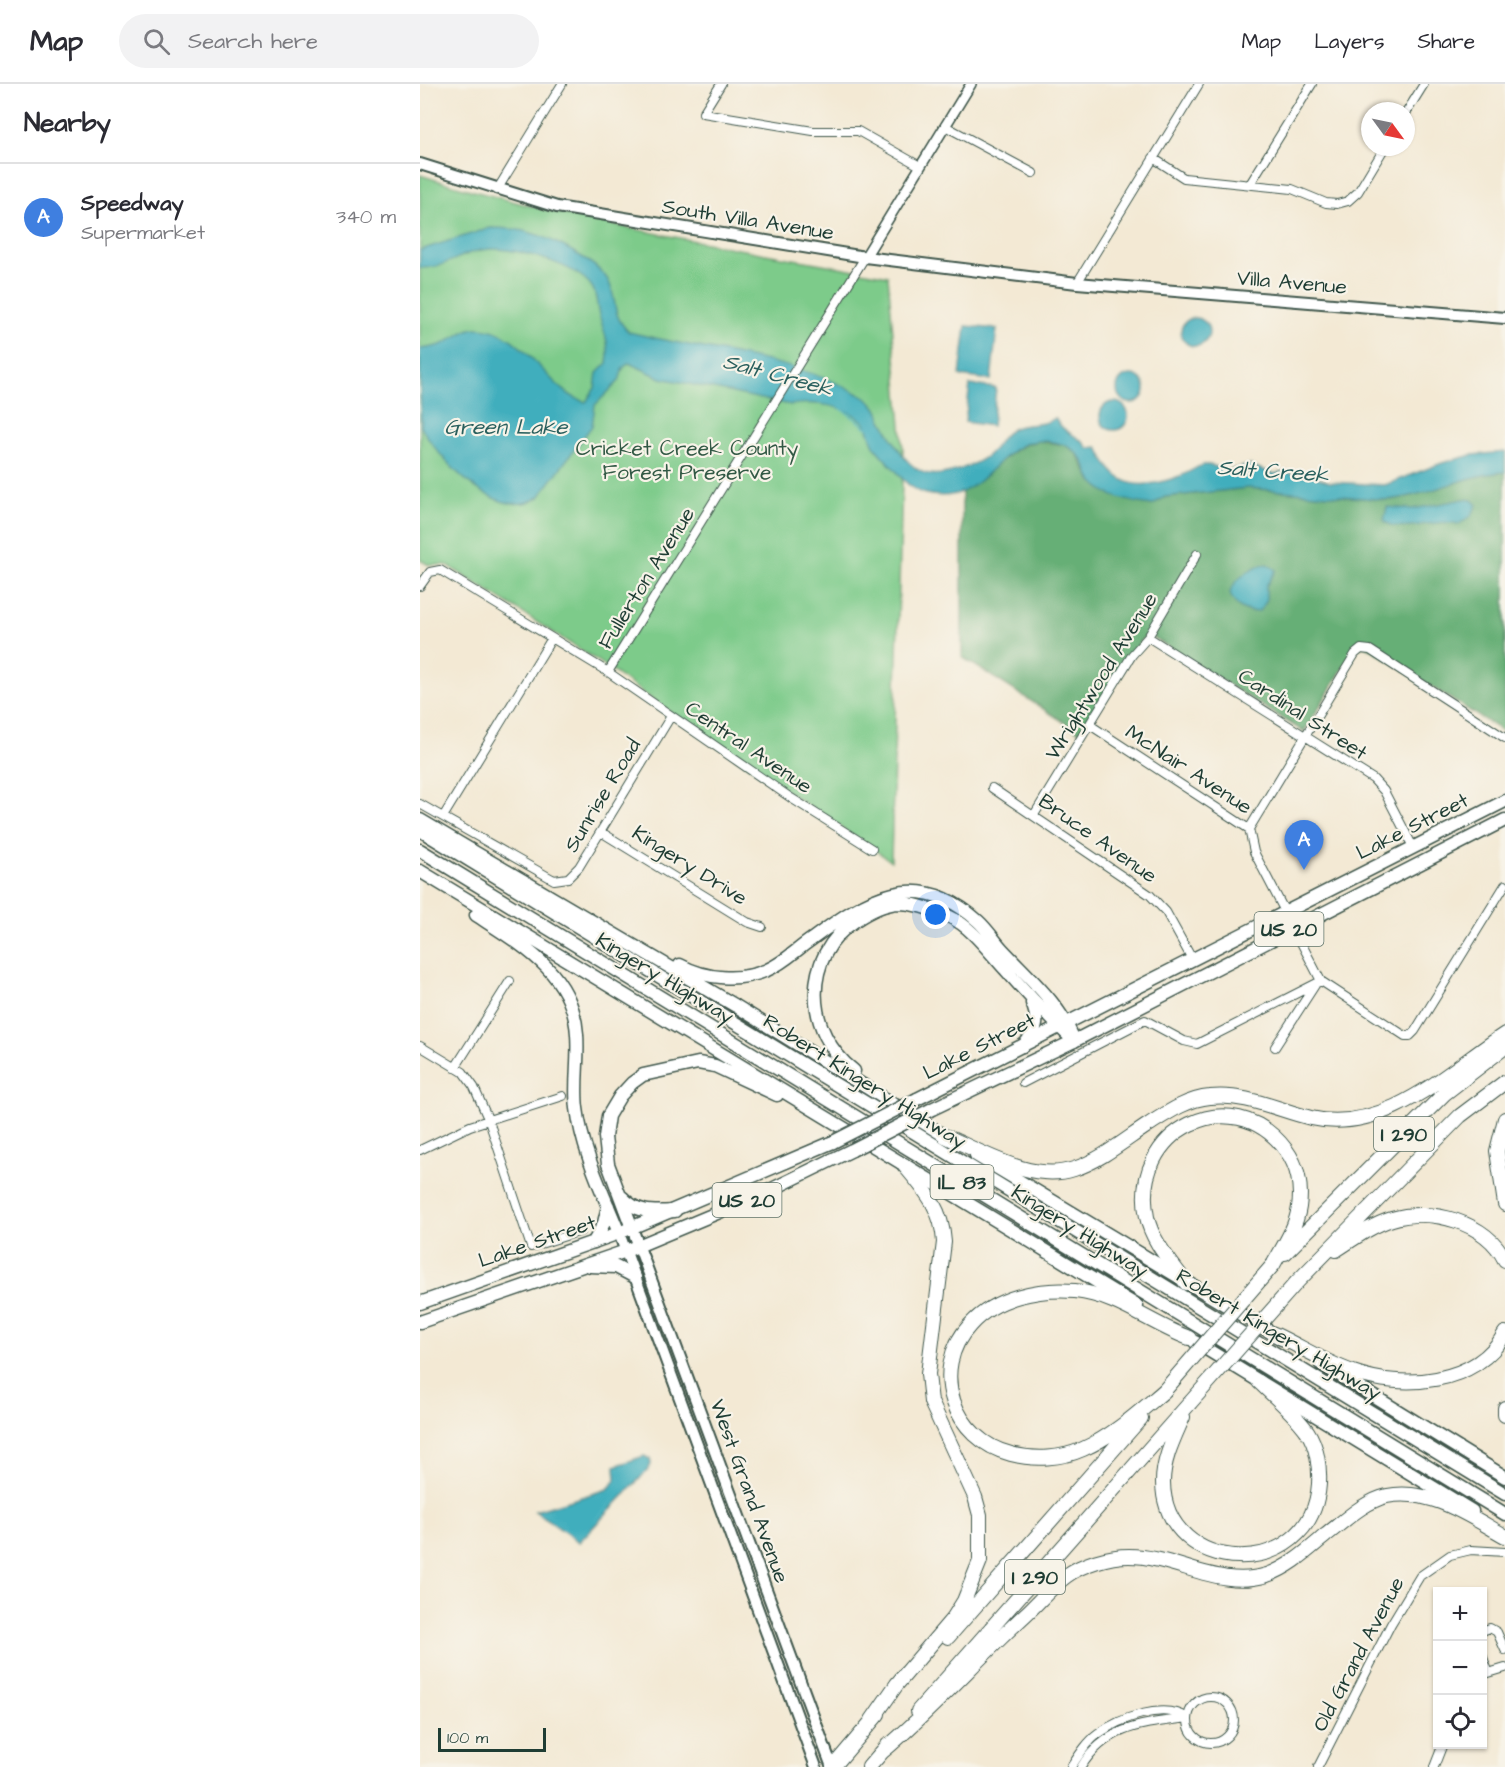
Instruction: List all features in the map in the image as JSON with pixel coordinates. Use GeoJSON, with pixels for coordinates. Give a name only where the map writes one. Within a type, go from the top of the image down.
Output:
{"type":"FeatureCollection","features":[{"type":"Feature","properties":{"kind":"highway"},"geometry":{"type":"LineString","coordinates":[[945,1136],[1012,1165],[1047,1172],[1083,1165],[1175,1108],[1209,1096],[1244,1099],[1322,1120],[1357,1119],[1377,1114],[1410,1099],[1505,1034]]}},
{"type":"Feature","properties":{"kind":"highway","name":"I 290"},"geometry":{"type":"LineString","coordinates":[[832,1767],[1004,1576],[1274,1265],[1444,1094],[1505,1047]]}},
{"type":"Feature","properties":{"kind":"highway","name":"I 290"},"geometry":{"type":"LineString","coordinates":[[869,1767],[1311,1266],[1460,1116],[1505,1082]]}},
{"type":"Feature","properties":{"kind":"highway"},"geometry":{"type":"LineString","coordinates":[[1186,1283],[1152,1231],[1147,1217],[1145,1190],[1150,1165],[1163,1144],[1184,1127],[1208,1118],[1233,1117],[1258,1125],[1279,1142],[1295,1167],[1299,1180],[1299,1207],[1290,1233],[1274,1265]]}},
{"type":"Feature","properties":{"kind":"highway"},"geometry":{"type":"LineString","coordinates":[[1505,1119],[1497,1151],[1505,1204]]}},
{"type":"Feature","properties":{"kind":"highway"},"geometry":{"type":"LineString","coordinates":[[872,1720],[897,1684],[964,1601],[980,1561],[981,1544],[980,1515],[975,1497],[932,1402],[928,1374],[944,1242],[943,1227],[935,1203],[904,1165]]}},
{"type":"Feature","properties":{"kind":"highway"},"geometry":{"type":"LineString","coordinates":[[1311,1266],[1358,1236],[1392,1218],[1425,1215],[1457,1221],[1483,1234],[1505,1260]]}},
{"type":"Feature","properties":{"kind":"highway"},"geometry":{"type":"LineString","coordinates":[[1164,1391],[1094,1444],[1069,1454],[1038,1458],[1005,1453],[972,1433],[956,1411],[949,1377],[957,1342],[970,1324],[992,1307],[1021,1296],[1038,1293],[1077,1292],[1106,1299],[1189,1338]]}},
{"type":"Feature","properties":{"kind":"highway"},"geometry":{"type":"LineString","coordinates":[[1274,1334],[1350,1371],[1399,1382],[1431,1380],[1469,1367],[1492,1350],[1505,1333]]}},
{"type":"Feature","properties":{"kind":"highway"},"geometry":{"type":"LineString","coordinates":[[1189,1404],[1166,1460],[1164,1491],[1170,1512],[1187,1535],[1210,1551],[1241,1558],[1263,1555],[1287,1543],[1306,1523],[1316,1503],[1319,1480],[1317,1456],[1307,1432],[1259,1382]]}},
{"type":"Feature","properties":{"kind":"highway"},"geometry":{"type":"LineString","coordinates":[[1505,1407],[1505,1415]]}},
{"type":"Feature","properties":{"kind":"highway"},"geometry":{"type":"LineString","coordinates":[[882,1752],[937,1704],[1004,1634],[1066,1576],[1094,1563],[1128,1556],[1158,1559],[1215,1576],[1241,1579],[1266,1575],[1291,1564],[1340,1523],[1387,1496],[1409,1496],[1436,1501],[1468,1515],[1505,1536]]}},
{"type":"Feature","properties":{"kind":"main road","name":"South Villa Avenue"},"geometry":{"type":"LineString","coordinates":[[420,164],[557,207],[865,257],[1077,283]]}},
{"type":"Feature","properties":{"kind":"main road","name":"Villa Avenue"},"geometry":{"type":"LineString","coordinates":[[1077,283],[1505,318]]}},
{"type":"Feature","properties":{"kind":"main road","name":"Lake Street"},"geometry":{"type":"LineString","coordinates":[[420,1303],[620,1233],[832,1142],[1505,801]]}},
{"type":"Feature","properties":{"kind":"main road"},"geometry":{"type":"LineString","coordinates":[[420,820],[683,967],[728,978],[747,977],[770,969],[860,905],[892,893],[919,892],[949,903],[978,921],[1064,1025],[1074,1041]]}},
{"type":"Feature","properties":{"kind":"main road","name":"Lake Street"},"geometry":{"type":"LineString","coordinates":[[420,1322],[626,1251],[760,1195],[1074,1041],[1505,820]]}},
{"type":"Feature","properties":{"kind":"main road","name":"Robert Kingery Highway"},"geometry":{"type":"LineString","coordinates":[[420,830],[1505,1494]]}},
{"type":"Feature","properties":{"kind":"main road","name":"Kingery Highway"},"geometry":{"type":"LineString","coordinates":[[420,850],[1505,1514]]}},
{"type":"Feature","properties":{"kind":"main road"},"geometry":{"type":"LineString","coordinates":[[420,871],[1505,1530]]}},
{"type":"Feature","properties":{"kind":"main road"},"geometry":{"type":"LineString","coordinates":[[420,871],[459,904],[536,955],[555,975],[567,994],[575,1013],[578,1036],[576,1104],[581,1133],[620,1233]]}},
{"type":"Feature","properties":{"kind":"main road"},"geometry":{"type":"LineString","coordinates":[[534,885],[887,1098],[945,1136],[1274,1334],[1505,1477]]}},
{"type":"Feature","properties":{"kind":"main road"},"geometry":{"type":"LineString","coordinates":[[887,1098],[837,1056],[824,1036],[817,1018],[815,994],[820,965],[829,947],[849,925],[871,910],[897,903],[925,907],[952,918],[973,935],[1029,996],[1064,1025]]}},
{"type":"Feature","properties":{"kind":"main road"},"geometry":{"type":"LineString","coordinates":[[1023,1046],[1038,1024],[1029,996]]}},
{"type":"Feature","properties":{"kind":"main road"},"geometry":{"type":"LineString","coordinates":[[632,1228],[608,1164],[605,1137],[608,1116],[620,1096],[643,1075],[698,1063],[715,1066],[832,1121]]}},
{"type":"Feature","properties":{"kind":"main road","name":"US 20"},"geometry":{"type":"LineString","coordinates":[[621,1196],[636,1209],[646,1212],[675,1211]]}},
{"type":"Feature","properties":{"kind":"main road"},"geometry":{"type":"LineString","coordinates":[[594,1242],[604,1223],[608,1206]]}},
{"type":"Feature","properties":{"kind":"main road","name":"West Grand Avenue"},"geometry":{"type":"LineString","coordinates":[[632,1228],[832,1767]]}},
{"type":"Feature","properties":{"kind":"main road","name":"West Grand Avenue"},"geometry":{"type":"LineString","coordinates":[[620,1233],[816,1767]]}},
{"type":"Feature","properties":{"kind":"main road"},"geometry":{"type":"LineString","coordinates":[[583,1265],[616,1267],[635,1277]]}},
{"type":"Feature","properties":{"kind":"street"},"geometry":{"type":"LineString","coordinates":[[497,190],[562,84]]}},
{"type":"Feature","properties":{"kind":"street"},"geometry":{"type":"LineString","coordinates":[[721,84],[703,113],[813,131],[858,131],[920,166]]}},
{"type":"Feature","properties":{"kind":"street"},"geometry":{"type":"LineString","coordinates":[[865,257],[972,84]]}},
{"type":"Feature","properties":{"kind":"street"},"geometry":{"type":"LineString","coordinates":[[1077,283],[1199,84]]}},
{"type":"Feature","properties":{"kind":"street"},"geometry":{"type":"LineString","coordinates":[[1250,184],[1312,84]]}},
{"type":"Feature","properties":{"kind":"street"},"geometry":{"type":"LineString","coordinates":[[1413,102],[1424,84]]}},
{"type":"Feature","properties":{"kind":"street"},"geometry":{"type":"LineString","coordinates":[[945,126],[1034,173]]}},
{"type":"Feature","properties":{"kind":"street"},"geometry":{"type":"LineString","coordinates":[[1153,158],[1184,178],[1292,189],[1331,204],[1348,201],[1358,192],[1380,156]]}},
{"type":"Feature","properties":{"kind":"street","name":"Fullerton Avenue"},"geometry":{"type":"LineString","coordinates":[[608,672],[865,257]]}},
{"type":"Feature","properties":{"kind":"street","name":"Wrightwood Avenue"},"geometry":{"type":"LineString","coordinates":[[1034,815],[1132,655],[1148,637],[1197,554]]}},
{"type":"Feature","properties":{"kind":"street","name":"Central Avenue"},"geometry":{"type":"LineString","coordinates":[[420,586],[430,572],[440,570],[608,672],[872,849]]}},
{"type":"Feature","properties":{"kind":"street","name":"Cardinal Street"},"geometry":{"type":"LineString","coordinates":[[1148,637],[1372,779],[1384,791],[1413,847]]}},
{"type":"Feature","properties":{"kind":"street"},"geometry":{"type":"LineString","coordinates":[[420,804],[443,818],[552,638]]}},
{"type":"Feature","properties":{"kind":"street"},"geometry":{"type":"LineString","coordinates":[[1249,829],[1355,654],[1361,649],[1370,650],[1505,738]]}},
{"type":"Feature","properties":{"kind":"street","name":"Sunrise Road"},"geometry":{"type":"LineString","coordinates":[[443,818],[554,880],[568,878],[579,867],[671,716]]}},
{"type":"Feature","properties":{"kind":"street","name":"McNair Avenue"},"geometry":{"type":"LineString","coordinates":[[1090,725],[1249,829],[1254,852],[1293,927],[1318,982]]}},
{"type":"Feature","properties":{"kind":"street","name":"Bruce Avenue"},"geometry":{"type":"LineString","coordinates":[[992,788],[1150,895],[1166,912],[1192,959]]}},
{"type":"Feature","properties":{"kind":"street","name":"Kingery Drive"},"geometry":{"type":"LineString","coordinates":[[601,832],[747,922],[762,927]]}},
{"type":"Feature","properties":{"kind":"street"},"geometry":{"type":"LineString","coordinates":[[1318,982],[1395,1031],[1410,1036],[1505,885]]}},
{"type":"Feature","properties":{"kind":"street"},"geometry":{"type":"LineString","coordinates":[[455,1068],[510,981]]}},
{"type":"Feature","properties":{"kind":"street"},"geometry":{"type":"LineString","coordinates":[[1275,1047],[1318,982]]}},
{"type":"Feature","properties":{"kind":"street"},"geometry":{"type":"LineString","coordinates":[[1023,1083],[1145,1020],[1184,1041],[1197,1044],[1318,982]]}},
{"type":"Feature","properties":{"kind":"street"},"geometry":{"type":"LineString","coordinates":[[420,1046],[469,1078],[489,1120],[531,1247],[581,1231]]}},
{"type":"Feature","properties":{"kind":"street"},"geometry":{"type":"LineString","coordinates":[[420,1150],[470,1126],[563,1096]]}},
{"type":"Feature","properties":{"kind":"street","name":"Old Grand Avenue"},"geometry":{"type":"LineString","coordinates":[[1318,1767],[1391,1624],[1420,1576],[1450,1555],[1471,1550],[1505,1552]]}},
{"type":"Feature","properties":{"kind":"street"},"geometry":{"type":"LineString","coordinates":[[1487,1629],[1490,1628],[1497,1632],[1505,1650]]}},
{"type":"Feature","properties":{"kind":"street"},"geometry":{"type":"LineString","coordinates":[[1487,1672],[1505,1668]]}},
{"type":"Feature","properties":{"kind":"street"},"geometry":{"type":"LineString","coordinates":[[1071,1767],[1098,1734],[1128,1717],[1156,1713],[1180,1713],[1188,1718],[1192,1734],[1198,1739],[1214,1743],[1227,1738],[1235,1719],[1230,1706],[1225,1701],[1211,1697],[1193,1706],[1188,1718]]}},
{"type":"Feature","properties":{"kind":"street"},"geometry":{"type":"LineString","coordinates":[[1082,1767],[1102,1741],[1128,1727],[1188,1718]]}},
{"type":"Feature","properties":{"kind":"street"},"geometry":{"type":"LineString","coordinates":[[1434,1767],[1441,1749]]}},
{"type":"Feature","properties":{"kind":"green space","name":"Cricket Creek County Forest Preserve"},"geometry":{"type":"Polygon","coordinates":[[[420,175],[535,207],[652,233],[888,276],[903,449],[891,861],[717,745],[595,659],[447,565],[429,565],[420,560],[420,175]]]}},
{"type":"Feature","properties":{"kind":"green space"},"geometry":{"type":"Polygon","coordinates":[[[1040,441],[1065,445],[1076,452],[1092,481],[1117,497],[1152,505],[1165,497],[1248,488],[1387,500],[1402,498],[1475,477],[1505,472],[1505,733],[1365,645],[1354,650],[1304,732],[1151,636],[1142,639],[1081,733],[962,657],[962,491],[973,486],[1017,449],[1040,441]]]}},
{"type":"Feature","properties":{"kind":"water","name":"Green Lake"},"geometry":{"type":"Polygon","coordinates":[[[490,228],[516,230],[540,236],[586,259],[609,282],[617,314],[629,332],[776,363],[832,381],[862,395],[876,408],[907,460],[914,467],[929,474],[944,474],[971,465],[986,457],[1012,429],[1046,423],[1055,418],[1063,428],[1088,448],[1098,447],[1112,471],[1130,483],[1153,484],[1166,481],[1206,465],[1218,468],[1222,472],[1249,465],[1274,474],[1287,471],[1294,475],[1313,476],[1330,482],[1385,485],[1442,463],[1472,455],[1505,452],[1505,472],[1475,477],[1402,498],[1387,500],[1248,488],[1165,497],[1152,505],[1128,501],[1106,492],[1093,482],[1082,459],[1073,449],[1054,442],[1040,441],[1024,444],[1010,452],[974,485],[959,493],[942,496],[920,492],[907,483],[875,447],[864,422],[857,416],[839,408],[819,404],[791,405],[661,378],[629,363],[623,368],[619,381],[595,405],[592,426],[539,497],[523,503],[505,502],[488,495],[455,470],[421,427],[420,349],[443,344],[471,329],[493,330],[522,348],[560,387],[586,402],[595,388],[597,373],[607,363],[608,351],[592,287],[585,279],[560,265],[515,251],[490,249],[481,250],[438,266],[420,268],[420,250],[490,228]]]}},
{"type":"Feature","properties":{"kind":"water"},"geometry":{"type":"Polygon","coordinates":[[[1195,318],[1205,322],[1209,332],[1205,342],[1195,346],[1185,342],[1181,332],[1185,322],[1195,318]]]}},
{"type":"Feature","properties":{"kind":"water"},"geometry":{"type":"Polygon","coordinates":[[[966,326],[997,329],[991,380],[960,376],[966,326]]]}},
{"type":"Feature","properties":{"kind":"water"},"geometry":{"type":"Polygon","coordinates":[[[1131,375],[1141,379],[1145,389],[1141,399],[1131,403],[1121,399],[1117,389],[1121,379],[1131,375]]]}},
{"type":"Feature","properties":{"kind":"water"},"geometry":{"type":"Polygon","coordinates":[[[970,385],[996,388],[992,426],[965,422],[970,385]]]}},
{"type":"Feature","properties":{"kind":"water"},"geometry":{"type":"Polygon","coordinates":[[[1114,402],[1124,406],[1128,416],[1124,426],[1114,430],[1104,426],[1100,416],[1104,406],[1114,402]]]}},
{"type":"Feature","properties":{"kind":"water"},"geometry":{"type":"Polygon","coordinates":[[[1464,499],[1472,500],[1477,505],[1471,516],[1459,524],[1450,522],[1397,526],[1384,520],[1387,507],[1413,509],[1464,499]]]}},
{"type":"Feature","properties":{"kind":"water"},"geometry":{"type":"Polygon","coordinates":[[[1267,564],[1276,570],[1266,586],[1266,602],[1259,611],[1245,610],[1231,597],[1232,587],[1250,570],[1267,564]]]}},
{"type":"Feature","properties":{"kind":"water"},"geometry":{"type":"Polygon","coordinates":[[[644,1456],[650,1459],[651,1464],[647,1471],[579,1542],[535,1511],[608,1489],[616,1480],[615,1466],[644,1456]]]}},
{"type":"Feature","properties":{"kind":"waterway","name":"Salt Creek"},"geometry":{"type":"LineString","coordinates":[[841,408],[868,428]]}},
{"type":"Feature","properties":{"kind":"place","name":"Speedway"},"geometry":{"type":"Point","coordinates":[1304,870]}}]}
